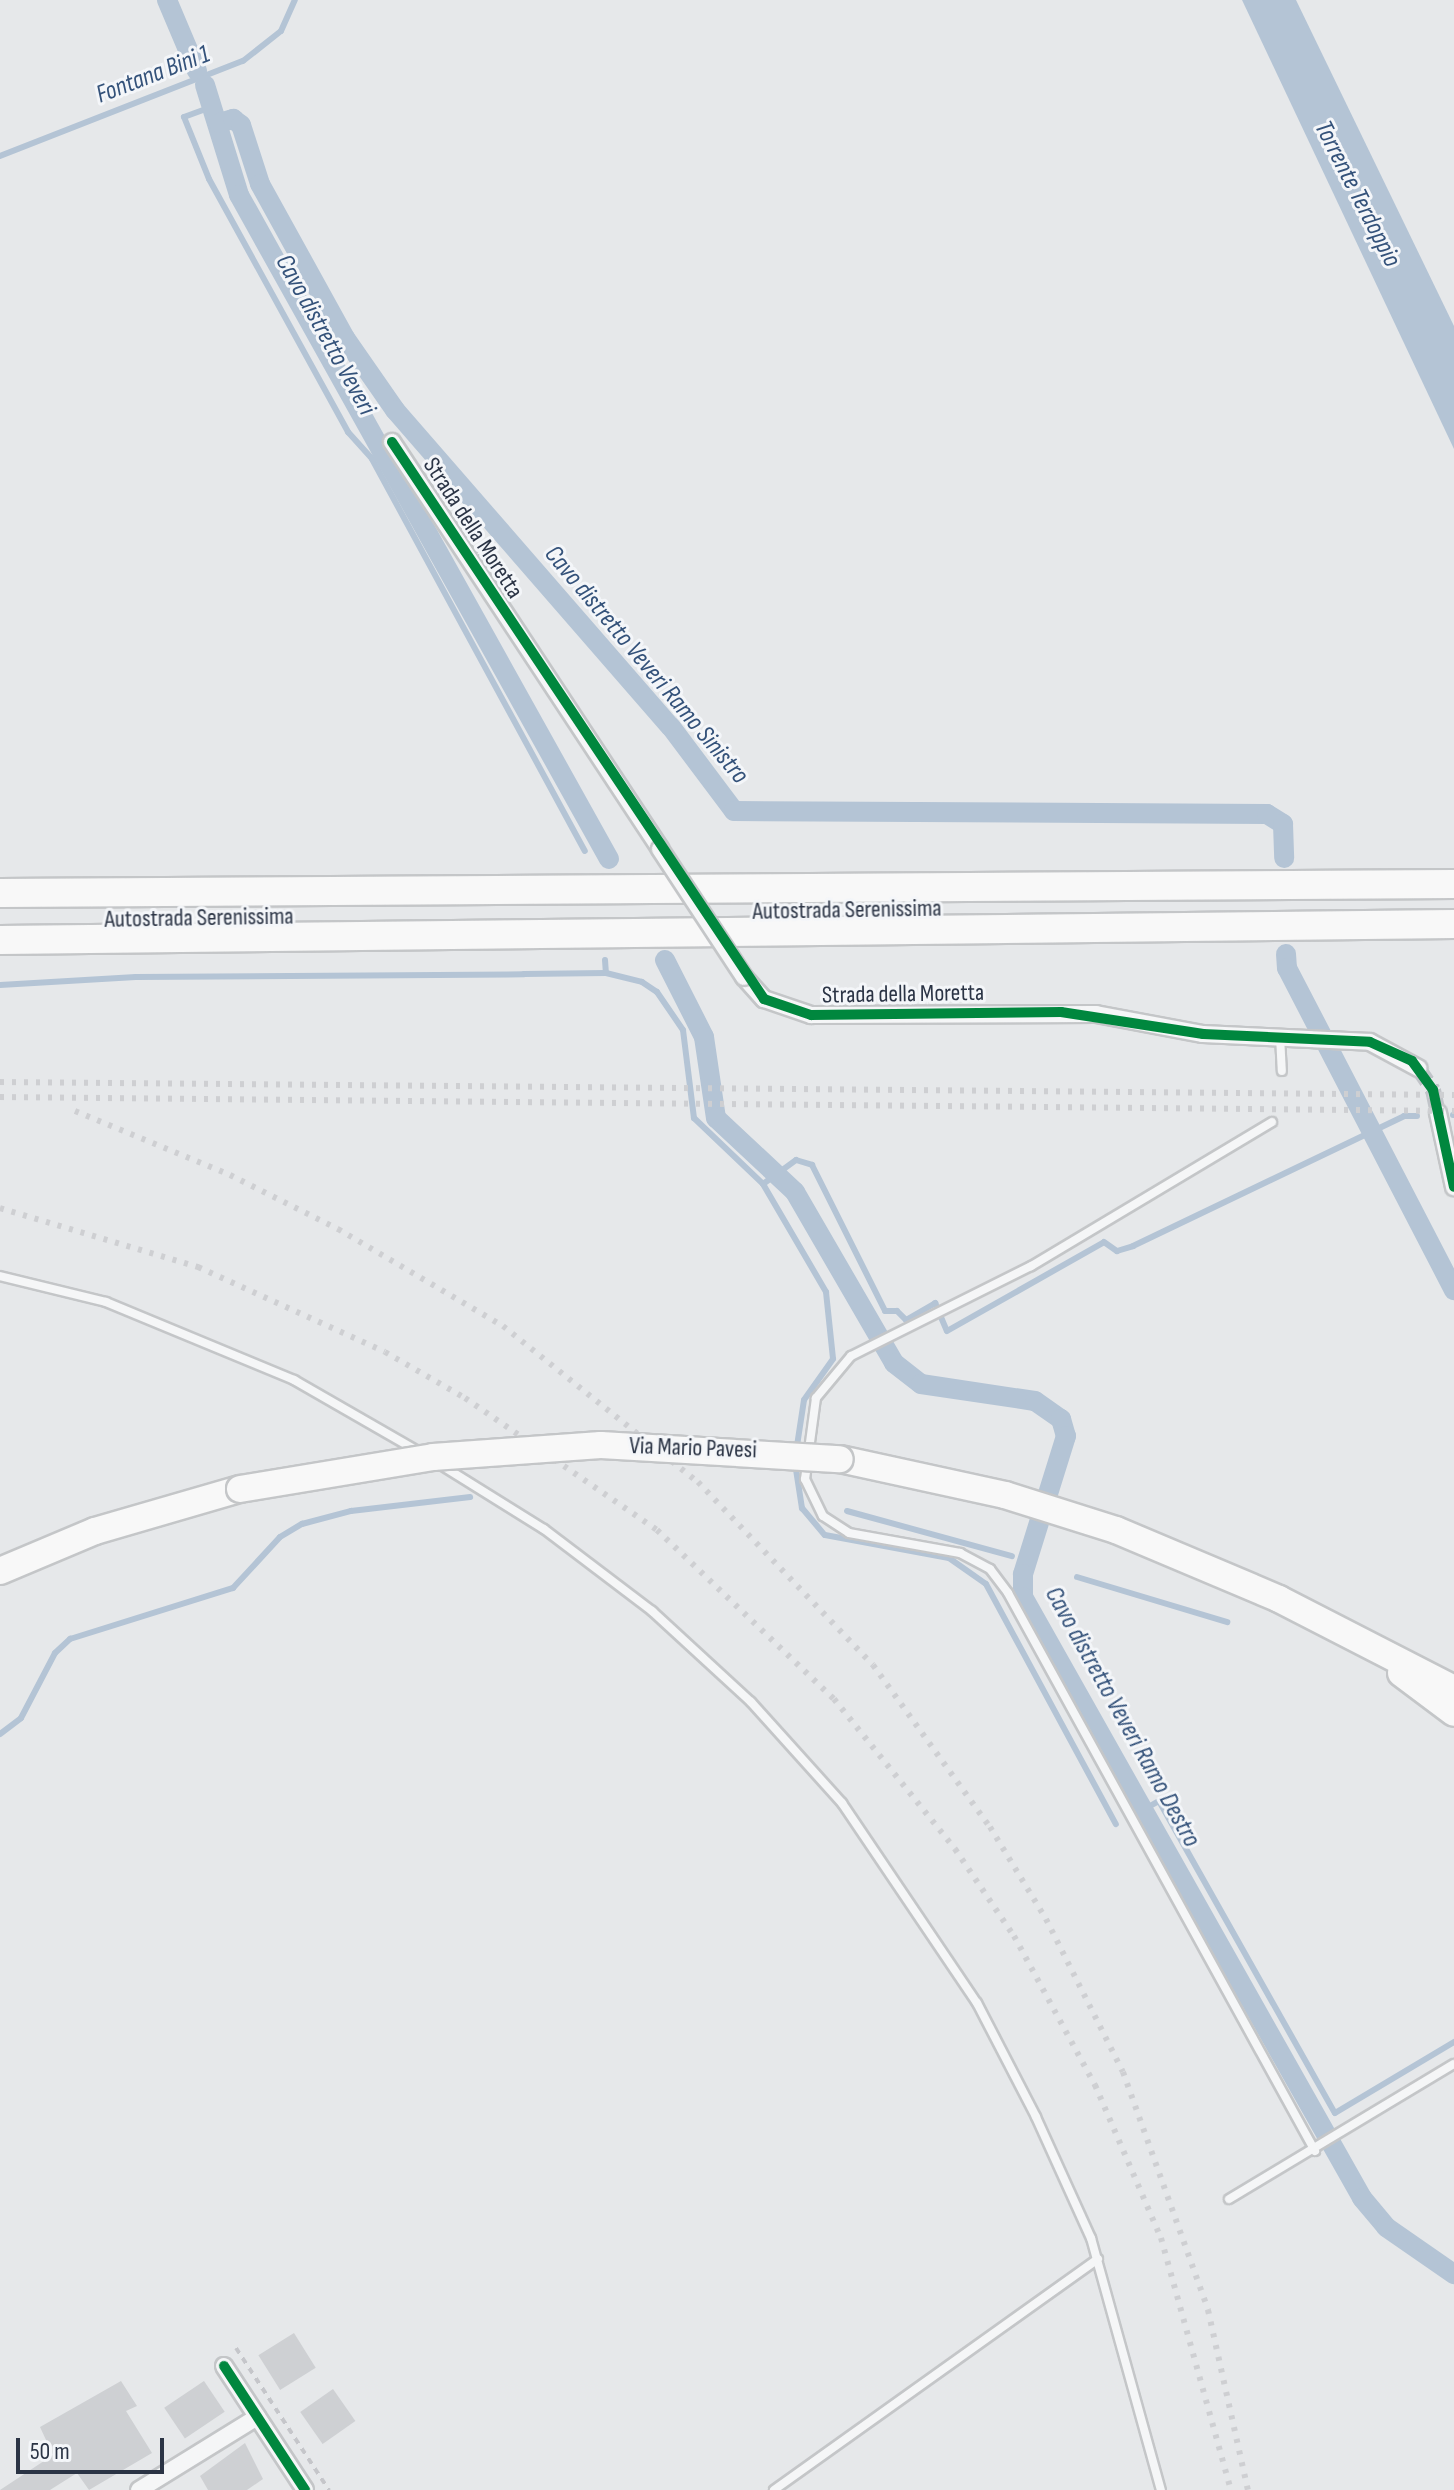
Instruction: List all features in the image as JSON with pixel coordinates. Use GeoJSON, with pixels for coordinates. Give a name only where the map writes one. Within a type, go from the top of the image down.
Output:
{"type":"FeatureCollection","features":[{"type":"Feature","properties":{"kind":"highway","name":"Autostrada Serenissima"},"geometry":{"type":"LineString","coordinates":[[0,893],[1454,884]]}},
{"type":"Feature","properties":{"kind":"highway","name":"Autostrada Serenissima"},"geometry":{"type":"LineString","coordinates":[[0,940],[1454,924]]}},
{"type":"Feature","properties":{"kind":"main road","name":"Via Mario Pavesi"},"geometry":{"type":"LineString","coordinates":[[0,1571],[95,1531],[240,1489],[433,1457],[588,1446],[689,1446],[840,1459],[1032,1503],[1221,1572],[1366,1646]]}},
{"type":"Feature","properties":{"kind":"main road"},"geometry":{"type":"LineString","coordinates":[[1366,1646],[1454,1689]]}},
{"type":"Feature","properties":{"kind":"main road"},"geometry":{"type":"LineString","coordinates":[[1366,1646],[1454,1713]]}},
{"type":"Feature","properties":{"kind":"street","name":"Strada della Moretta"},"geometry":{"type":"LineString","coordinates":[[392,442],[744,977],[764,999],[811,1015],[1061,1012],[1203,1034],[1343,1038],[1394,1050],[1418,1068]]}},
{"type":"Feature","properties":{"kind":"street"},"geometry":{"type":"LineString","coordinates":[[1438,1113],[1454,1187]]}},
{"type":"Feature","properties":{"kind":"street"},"geometry":{"type":"LineString","coordinates":[[224,2366],[305,2490]]}},
{"type":"Feature","properties":{"kind":"street"},"geometry":{"type":"LineString","coordinates":[[139,2490],[257,2417]]}},
{"type":"Feature","properties":{"kind":"lane"},"geometry":{"type":"LineString","coordinates":[[1280,1036],[1282,1071]]}},
{"type":"Feature","properties":{"kind":"lane"},"geometry":{"type":"LineString","coordinates":[[1272,1122],[947,1310],[851,1356],[816,1398],[805,1479],[812,1500],[849,1533],[960,1553],[990,1569],[1315,2151]]}},
{"type":"Feature","properties":{"kind":"lane"},"geometry":{"type":"LineString","coordinates":[[0,1276],[106,1302],[294,1380],[522,1514],[652,1611],[798,1753],[892,1875],[977,2003],[1098,2259],[1161,2490]]}},
{"type":"Feature","properties":{"kind":"lane"},"geometry":{"type":"LineString","coordinates":[[1229,2199],[1327,2144],[1454,2064]]}},
{"type":"Feature","properties":{"kind":"lane"},"geometry":{"type":"LineString","coordinates":[[774,2490],[1098,2259]]}},
{"type":"Feature","properties":{"kind":"path"},"geometry":{"type":"LineString","coordinates":[[236,2348],[329,2490]]}},
{"type":"Feature","properties":{"kind":"water","name":"Torrente Terdoppio"},"geometry":{"type":"Polygon","coordinates":[[[1242,0],[1296,0],[1454,326],[1454,449],[1242,0]]]}},
{"type":"Feature","properties":{"kind":"building"},"geometry":{"type":"Polygon","coordinates":[[[294,2333],[316,2368],[280,2390],[258,2355],[294,2333]]]}},
{"type":"Feature","properties":{"kind":"building"},"geometry":{"type":"Polygon","coordinates":[[[121,2381],[137,2406],[126,2411],[152,2453],[89,2490],[77,2473],[50,2490],[0,2490],[53,2455],[40,2427],[121,2381]]]}},
{"type":"Feature","properties":{"kind":"building"},"geometry":{"type":"Polygon","coordinates":[[[204,2381],[225,2412],[185,2439],[164,2408],[204,2381]]]}},
{"type":"Feature","properties":{"kind":"building"},"geometry":{"type":"Polygon","coordinates":[[[333,2389],[355,2421],[323,2444],[300,2412],[333,2389]]]}},
{"type":"Feature","properties":{"kind":"building"},"geometry":{"type":"Polygon","coordinates":[[[245,2443],[263,2479],[247,2490],[208,2490],[200,2476],[245,2443]]]}},
{"type":"Feature","properties":{"kind":"waterway","name":"Cavo distretto Veveri"},"geometry":{"type":"LineString","coordinates":[[167,0],[197,71]]}},
{"type":"Feature","properties":{"kind":"waterway","name":"Fontana Bini 1"},"geometry":{"type":"LineString","coordinates":[[0,156],[243,61],[281,31],[295,0]]}},
{"type":"Feature","properties":{"kind":"waterway","name":"Cavo distretto Veveri Ramo Destro"},"geometry":{"type":"LineString","coordinates":[[205,85],[239,195],[609,859]]}},
{"type":"Feature","properties":{"kind":"waterway","name":"Cavo distretto Veveri"},"geometry":{"type":"LineString","coordinates":[[214,106],[184,117],[209,179],[348,432],[372,459],[585,851]]}},
{"type":"Feature","properties":{"kind":"waterway","name":"Cavo distretto Veveri Ramo Sinistro"},"geometry":{"type":"LineString","coordinates":[[219,123],[233,119],[241,125],[260,184],[345,338],[395,410],[671,727],[734,811],[1267,814],[1283,824],[1284,858]]}},
{"type":"Feature","properties":{"kind":"waterway","name":"Cavo distretto Veveri Ramo Sinistro"},"geometry":{"type":"LineString","coordinates":[[1286,954],[1287,968],[1454,1290]]}},
{"type":"Feature","properties":{"kind":"waterway","name":"Cavo distretto Veveri"},"geometry":{"type":"LineString","coordinates":[[605,960],[606,973]]}},
{"type":"Feature","properties":{"kind":"waterway","name":"Cavo distretto Veveri Ramo Destro"},"geometry":{"type":"LineString","coordinates":[[665,960],[704,1037],[716,1118],[795,1192],[894,1363],[921,1384],[1035,1401],[1061,1419],[1066,1436],[1023,1574],[1023,1597],[1362,2198],[1386,2227],[1454,2274]]}},
{"type":"Feature","properties":{"kind":"waterway"},"geometry":{"type":"LineString","coordinates":[[0,985],[136,977],[606,973],[642,982],[657,992],[683,1030],[694,1118],[763,1184],[826,1292],[833,1359],[804,1400],[796,1452]]}},
{"type":"Feature","properties":{"kind":"waterway"},"geometry":{"type":"LineString","coordinates":[[763,1184],[796,1160],[812,1165],[885,1311],[897,1311],[906,1320],[935,1303],[947,1331],[1104,1242],[1117,1251],[1133,1246],[1404,1116],[1417,1116]]}},
{"type":"Feature","properties":{"kind":"waterway"},"geometry":{"type":"LineString","coordinates":[[795,1463],[802,1508],[825,1535],[949,1558],[986,1584],[1116,1824]]}},
{"type":"Feature","properties":{"kind":"waterway","name":"Cavo distretto Veveri"},"geometry":{"type":"LineString","coordinates":[[0,1734],[21,1718],[55,1653],[70,1639],[233,1588],[280,1537],[302,1524],[351,1511],[470,1497]]}},
{"type":"Feature","properties":{"kind":"waterway","name":"Cavo distretto Veveri"},"geometry":{"type":"LineString","coordinates":[[847,1511],[1012,1556]]}},
{"type":"Feature","properties":{"kind":"waterway","name":"Cavo distretto Veveri"},"geometry":{"type":"LineString","coordinates":[[1077,1577],[1227,1622]]}},
{"type":"Feature","properties":{"kind":"waterway"},"geometry":{"type":"LineString","coordinates":[[1150,1806],[1159,1801],[1335,2113],[1454,2042]]}},
{"type":"Feature","properties":{"kind":"tunnel"},"geometry":{"type":"LineString","coordinates":[[1418,1068],[1433,1090],[1438,1113]]}},
{"type":"Feature","properties":{"kind":"railway"},"geometry":{"type":"LineString","coordinates":[[0,1082],[1454,1095]]}},
{"type":"Feature","properties":{"kind":"railway"},"geometry":{"type":"LineString","coordinates":[[0,1097],[1454,1111]]}},
{"type":"Feature","properties":{"kind":"railway"},"geometry":{"type":"LineString","coordinates":[[75,1111],[230,1175],[338,1229],[503,1326],[698,1482],[873,1665],[990,1827],[1046,1919],[1123,2072],[1208,2310],[1248,2490]]}},
{"type":"Feature","properties":{"kind":"railway"},"geometry":{"type":"LineString","coordinates":[[0,1208],[198,1267],[385,1352],[465,1398],[657,1530],[834,1699],[955,1849],[1014,1936],[1095,2085],[1161,2238],[1231,2490]]}},
{"type":"Feature","properties":{"kind":"cycle path"},"geometry":{"type":"LineString","coordinates":[[392,442],[764,999],[811,1015],[1061,1012],[1203,1034],[1370,1042],[1412,1061],[1433,1090],[1454,1187]]}},
{"type":"Feature","properties":{"kind":"cycle path"},"geometry":{"type":"LineString","coordinates":[[224,2366],[305,2490]]}}]}
